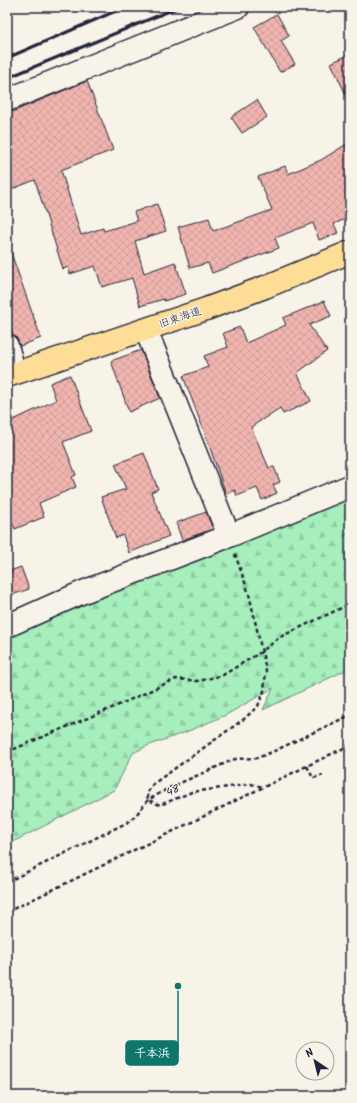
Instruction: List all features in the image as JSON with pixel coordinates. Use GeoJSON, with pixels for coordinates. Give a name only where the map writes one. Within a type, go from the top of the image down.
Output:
{"type":"FeatureCollection","features":[{"type":"Feature","properties":{"kind":"main road","name":"旧東海道"},"geometry":{"type":"LineString","coordinates":[[11,375],[146,330],[265,287],[350,252]]}},
{"type":"Feature","properties":{"kind":"street"},"geometry":{"type":"LineString","coordinates":[[7,100],[238,7]]}},
{"type":"Feature","properties":{"kind":"street"},"geometry":{"type":"LineString","coordinates":[[146,330],[229,536]]}},
{"type":"Feature","properties":{"kind":"street"},"geometry":{"type":"LineString","coordinates":[[7,346],[11,375]]}},
{"type":"Feature","properties":{"kind":"street"},"geometry":{"type":"LineString","coordinates":[[7,626],[83,592],[229,536],[350,486]]}},
{"type":"Feature","properties":{"kind":"path","name":"48"},"geometry":{"type":"LineString","coordinates":[[229,536],[249,594],[266,670],[264,691],[258,706],[244,719],[153,784],[147,793],[148,800],[160,805],[192,792],[251,784],[263,787]]}},
{"type":"Feature","properties":{"kind":"path"},"geometry":{"type":"LineString","coordinates":[[7,752],[176,679],[199,681],[223,675],[261,652],[280,638],[350,604]]}},
{"type":"Feature","properties":{"kind":"path"},"geometry":{"type":"LineString","coordinates":[[7,882],[128,822],[136,815],[148,800],[171,787],[235,759],[257,758],[350,716]]}},
{"type":"Feature","properties":{"kind":"path"},"geometry":{"type":"LineString","coordinates":[[7,912],[350,745]]}},
{"type":"Feature","properties":{"kind":"path"},"geometry":{"type":"LineString","coordinates":[[307,766],[313,778],[323,776]]}},
{"type":"Feature","properties":{"kind":"green space"},"geometry":{"type":"Polygon","coordinates":[[[350,496],[350,668],[263,710],[273,688],[226,715],[133,753],[114,790],[7,845],[7,638],[38,623],[310,514],[350,496]]]}},
{"type":"Feature","properties":{"kind":"building"},"geometry":{"type":"Polygon","coordinates":[[[277,14],[289,36],[281,41],[295,64],[280,72],[254,27],[277,14]]]}},
{"type":"Feature","properties":{"kind":"building"},"geometry":{"type":"Polygon","coordinates":[[[350,54],[350,103],[331,63],[350,54]]]}},
{"type":"Feature","properties":{"kind":"building"},"geometry":{"type":"Polygon","coordinates":[[[87,81],[113,150],[61,170],[81,235],[103,228],[104,231],[137,221],[134,212],[157,204],[166,231],[135,241],[144,273],[175,262],[186,294],[164,301],[164,299],[140,306],[132,278],[102,287],[95,266],[70,274],[68,267],[63,269],[35,180],[7,191],[7,112],[12,112],[87,81]]]}},
{"type":"Feature","properties":{"kind":"building"},"geometry":{"type":"Polygon","coordinates":[[[257,100],[267,117],[242,133],[231,117],[257,100]]]}},
{"type":"Feature","properties":{"kind":"building"},"geometry":{"type":"Polygon","coordinates":[[[350,142],[350,217],[334,224],[338,233],[319,240],[313,223],[275,238],[279,248],[212,273],[208,263],[190,268],[178,227],[209,218],[213,231],[272,210],[258,177],[285,166],[288,174],[321,160],[350,142]]]}},
{"type":"Feature","properties":{"kind":"building"},"geometry":{"type":"Polygon","coordinates":[[[10,250],[41,338],[20,346],[16,337],[13,335],[7,319],[7,251],[10,250]]]}},
{"type":"Feature","properties":{"kind":"building"},"geometry":{"type":"Polygon","coordinates":[[[324,301],[331,316],[309,325],[327,351],[297,373],[311,401],[283,414],[280,408],[251,427],[269,468],[274,467],[280,482],[273,485],[277,493],[262,500],[257,488],[237,496],[235,490],[226,494],[183,376],[208,367],[204,356],[228,347],[223,333],[240,327],[246,343],[286,325],[283,318],[324,301]]]}},
{"type":"Feature","properties":{"kind":"building"},"geometry":{"type":"Polygon","coordinates":[[[141,350],[160,398],[129,412],[111,361],[141,350]]]}},
{"type":"Feature","properties":{"kind":"building"},"geometry":{"type":"Polygon","coordinates":[[[70,375],[91,431],[63,442],[76,475],[72,477],[76,487],[39,503],[44,517],[15,529],[7,509],[7,423],[56,400],[50,383],[70,375]]]}},
{"type":"Feature","properties":{"kind":"building"},"geometry":{"type":"Polygon","coordinates":[[[144,453],[158,489],[151,492],[169,536],[129,553],[123,535],[116,538],[101,497],[126,489],[115,464],[144,453]]]}},
{"type":"Feature","properties":{"kind":"building"},"geometry":{"type":"Polygon","coordinates":[[[206,512],[213,529],[182,540],[176,523],[206,512]]]}},
{"type":"Feature","properties":{"kind":"building"},"geometry":{"type":"Polygon","coordinates":[[[21,567],[29,589],[12,595],[7,581],[7,572],[21,567]]]}},
{"type":"Feature","properties":{"kind":"railway"},"geometry":{"type":"LineString","coordinates":[[7,58],[125,7]]}},
{"type":"Feature","properties":{"kind":"railway"},"geometry":{"type":"LineString","coordinates":[[7,78],[179,7]]}},
{"type":"Feature","properties":{"kind":"place","name":"千本浜"},"geometry":{"type":"Point","coordinates":[178,986]}}]}
